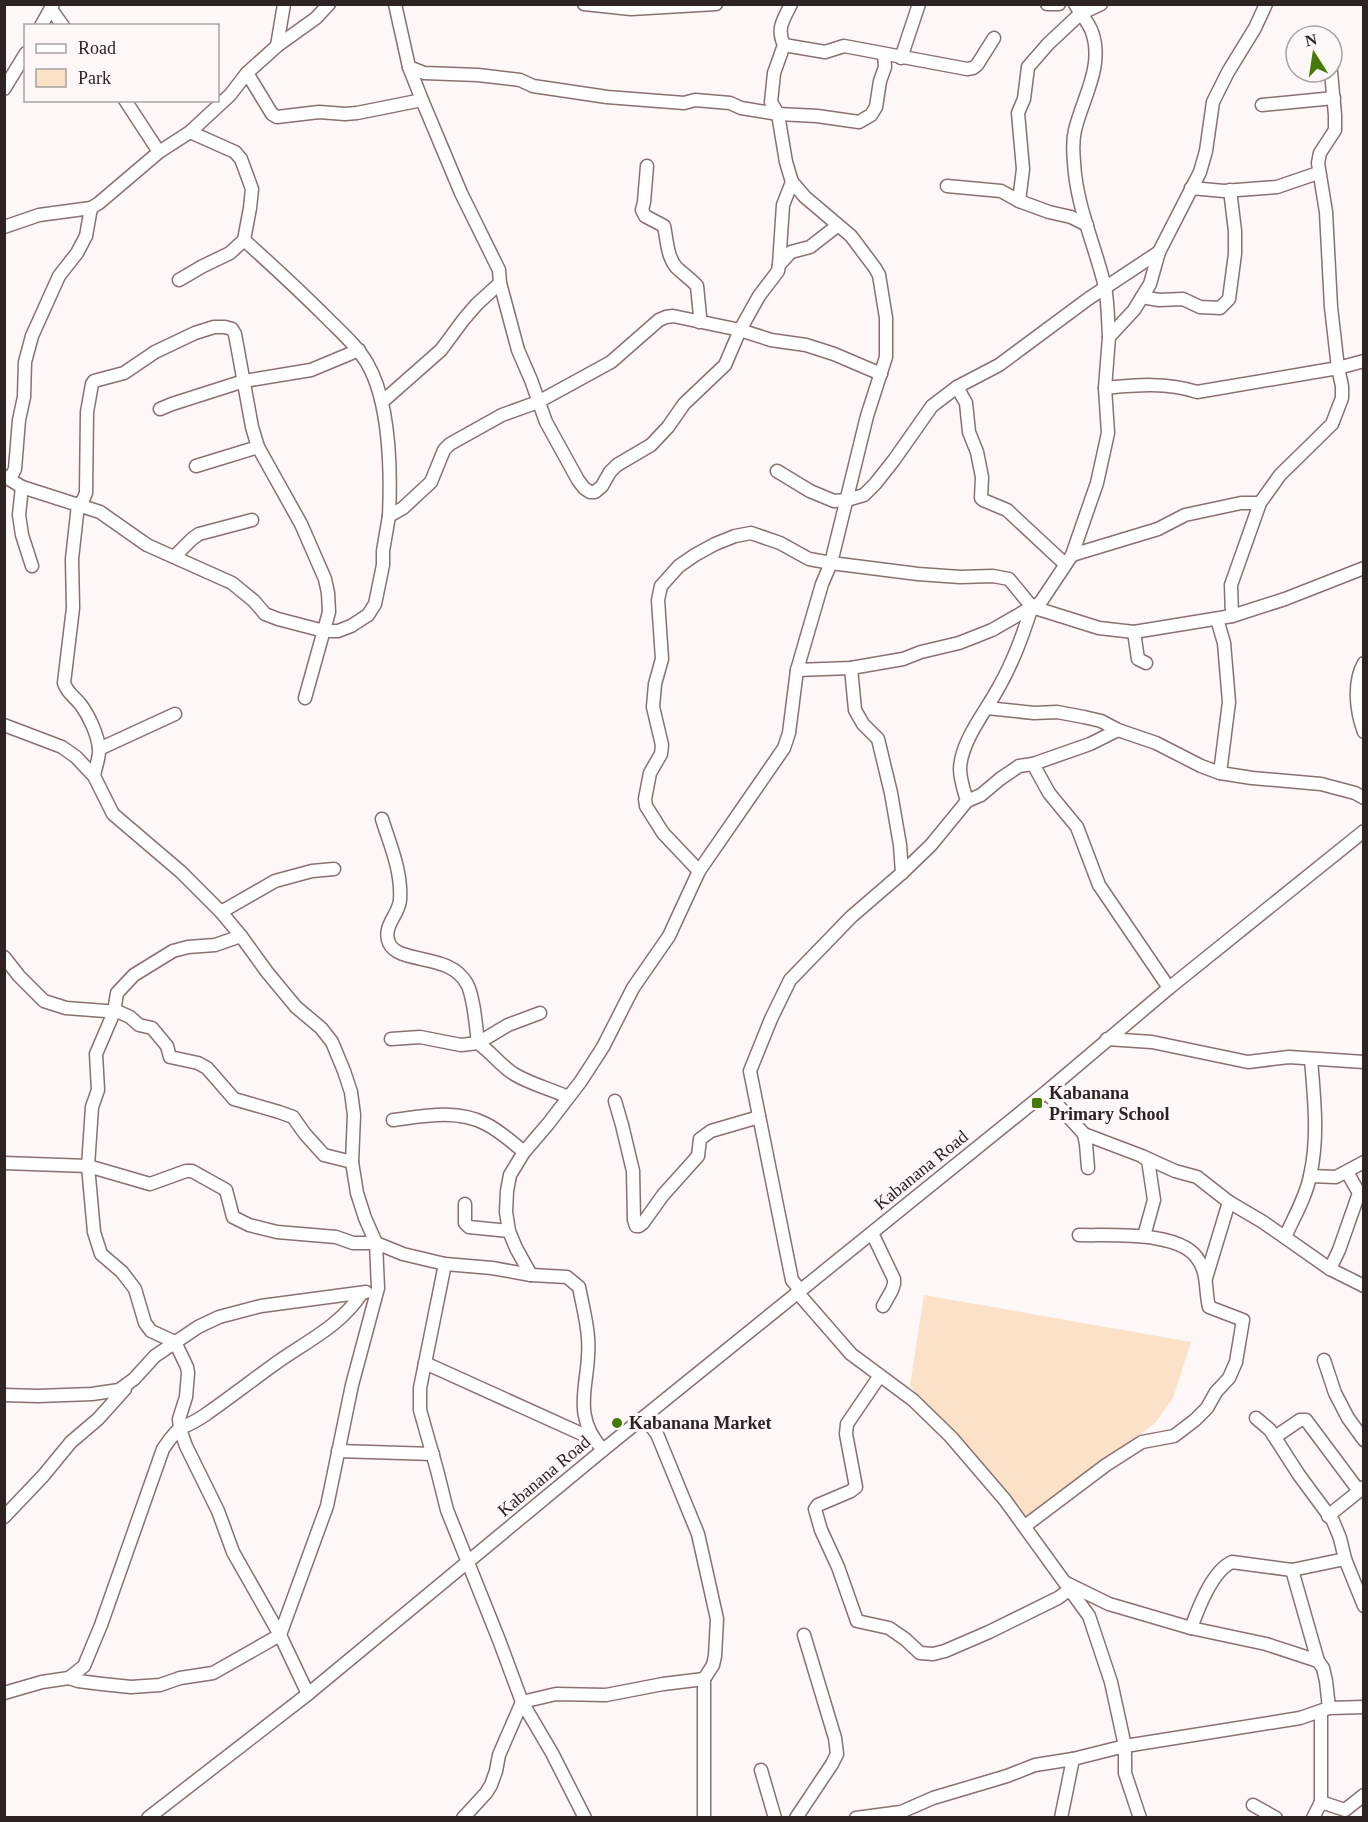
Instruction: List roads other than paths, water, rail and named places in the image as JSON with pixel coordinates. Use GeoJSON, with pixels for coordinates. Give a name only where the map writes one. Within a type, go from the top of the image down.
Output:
{"type":"FeatureCollection","features":[{"type":"Feature","properties":{"kind":"street"},"geometry":{"type":"LineString","coordinates":[[277,46],[284,4]]}},
{"type":"Feature","properties":{"kind":"street"},"geometry":{"type":"LineString","coordinates":[[4,227],[39,214],[91,208],[159,152],[190,132],[230,95],[247,73],[277,46],[316,18],[329,4]]}},
{"type":"Feature","properties":{"kind":"street"},"geometry":{"type":"LineString","coordinates":[[394,4],[410,67],[422,100],[461,193],[499,270],[500,283],[518,350],[538,402],[546,422],[578,480],[588,491],[595,492],[602,486],[616,465],[656,440],[684,404],[725,365],[740,330],[759,296],[778,271],[783,205],[792,182]]}},
{"type":"Feature","properties":{"kind":"street"},"geometry":{"type":"LineString","coordinates":[[584,4],[631,9],[716,4]]}},
{"type":"Feature","properties":{"kind":"street"},"geometry":{"type":"LineString","coordinates":[[531,1275],[509,1231],[506,1212],[510,1175],[524,1152],[581,1082],[633,988],[669,936],[699,871],[784,748],[789,733],[797,670],[822,584],[831,563],[867,416],[886,357],[886,318],[879,274],[851,236],[805,197],[792,182],[786,162],[778,114],[771,102],[774,73],[784,45],[780,37],[781,23],[791,4]]}},
{"type":"Feature","properties":{"kind":"street"},"geometry":{"type":"LineString","coordinates":[[901,58],[919,4]]}},
{"type":"Feature","properties":{"kind":"street"},"geometry":{"type":"LineString","coordinates":[[1047,4],[1059,4]]}},
{"type":"Feature","properties":{"kind":"street"},"geometry":{"type":"LineString","coordinates":[[1019,201],[1023,169],[1018,113],[1024,99],[1028,67],[1078,9],[1101,4]]}},
{"type":"Feature","properties":{"kind":"street"},"geometry":{"type":"LineString","coordinates":[[1109,337],[1134,310],[1150,284],[1159,252],[1200,172],[1206,151],[1213,102],[1266,4]]}},
{"type":"Feature","properties":{"kind":"street"},"geometry":{"type":"LineString","coordinates":[[42,24],[52,7],[62,24]]}},
{"type":"Feature","properties":{"kind":"street"},"geometry":{"type":"LineString","coordinates":[[797,670],[851,668],[903,659],[958,643],[992,630],[1040,603],[1069,559],[1097,483],[1108,433],[1105,388],[1109,337],[1105,289],[1087,225],[1082,215],[1075,176],[1075,131],[1090,87],[1096,47],[1092,29],[1078,9]]}},
{"type":"Feature","properties":{"kind":"street"},"geometry":{"type":"LineString","coordinates":[[784,45],[825,52],[844,46],[967,69],[973,68],[994,38]]}},
{"type":"Feature","properties":{"kind":"street"},"geometry":{"type":"LineString","coordinates":[[410,67],[424,73],[445,72],[520,80],[533,86],[608,97],[684,103],[695,100],[730,103],[741,108],[778,114],[817,116],[859,122],[872,115],[876,107],[880,81],[885,67],[884,54]]}},
{"type":"Feature","properties":{"kind":"street"},"geometry":{"type":"LineString","coordinates":[[4,89],[24,56]]}},
{"type":"Feature","properties":{"kind":"street"},"geometry":{"type":"LineString","coordinates":[[247,73],[272,114],[277,117],[319,112],[357,113],[422,100]]}},
{"type":"Feature","properties":{"kind":"street"},"geometry":{"type":"LineString","coordinates":[[1232,616],[1231,585],[1260,503],[1280,475],[1332,424],[1343,392],[1331,307],[1326,212],[1318,173],[1320,153],[1335,130],[1332,84]]}},
{"type":"Feature","properties":{"kind":"street"},"geometry":{"type":"LineString","coordinates":[[1262,105],[1334,98]]}},
{"type":"Feature","properties":{"kind":"street"},"geometry":{"type":"LineString","coordinates":[[126,102],[159,152]]}},
{"type":"Feature","properties":{"kind":"street"},"geometry":{"type":"LineString","coordinates":[[179,280],[230,253],[244,240],[252,189],[242,159],[235,152],[190,132]]}},
{"type":"Feature","properties":{"kind":"street"},"geometry":{"type":"LineString","coordinates":[[647,166],[642,210],[645,216],[664,226],[672,260],[697,286],[699,322]]}},
{"type":"Feature","properties":{"kind":"street"},"geometry":{"type":"LineString","coordinates":[[1191,188],[1230,190],[1276,187],[1318,173]]}},
{"type":"Feature","properties":{"kind":"street"},"geometry":{"type":"LineString","coordinates":[[947,186],[1001,191],[1019,201],[1071,217],[1087,225]]}},
{"type":"Feature","properties":{"kind":"street"},"geometry":{"type":"LineString","coordinates":[[1142,297],[1159,300],[1183,299],[1200,307],[1220,308],[1230,298],[1235,231],[1230,190]]}},
{"type":"Feature","properties":{"kind":"street"},"geometry":{"type":"LineString","coordinates":[[91,208],[86,236],[77,253],[59,276],[32,336],[25,362],[24,397],[19,420],[15,469],[7,478],[22,487],[100,512],[147,545],[198,566],[231,583],[266,614],[324,631],[338,632],[368,615],[375,604],[389,516],[389,477],[382,402],[369,365],[359,350],[244,240]]}},
{"type":"Feature","properties":{"kind":"street"},"geometry":{"type":"LineString","coordinates":[[779,265],[791,252],[810,247],[837,226]]}},
{"type":"Feature","properties":{"kind":"street"},"geometry":{"type":"LineString","coordinates":[[777,471],[810,491],[834,501],[864,495],[894,460],[928,410],[957,387],[999,365],[1088,299],[1159,252]]}},
{"type":"Feature","properties":{"kind":"street"},"geometry":{"type":"LineString","coordinates":[[382,402],[441,350],[477,304],[500,283]]}},
{"type":"Feature","properties":{"kind":"street"},"geometry":{"type":"LineString","coordinates":[[389,516],[403,508],[431,482],[444,450],[450,444],[502,415],[538,402],[611,362],[659,320],[673,316],[740,330],[771,340],[806,345],[881,374]]}},
{"type":"Feature","properties":{"kind":"street"},"geometry":{"type":"LineString","coordinates":[[94,776],[99,749],[96,735],[87,714],[66,690],[64,683],[73,608],[72,559],[78,505],[86,493],[87,412],[92,384],[94,381],[124,373],[155,352],[195,333],[214,327],[231,329],[235,334],[252,428],[258,447],[301,524],[325,579],[328,612],[305,698]]}},
{"type":"Feature","properties":{"kind":"street"},"geometry":{"type":"LineString","coordinates":[[159,409],[244,381],[311,370],[359,350]]}},
{"type":"Feature","properties":{"kind":"street"},"geometry":{"type":"LineString","coordinates":[[1105,388],[1140,385],[1179,387],[1197,392],[1338,368],[1364,361]]}},
{"type":"Feature","properties":{"kind":"street"},"geometry":{"type":"LineString","coordinates":[[957,387],[966,403],[969,432],[977,452],[982,477],[980,493],[983,500],[1006,510],[1069,559]]}},
{"type":"Feature","properties":{"kind":"street"},"geometry":{"type":"LineString","coordinates":[[196,466],[258,447]]}},
{"type":"Feature","properties":{"kind":"street"},"geometry":{"type":"LineString","coordinates":[[22,487],[19,515],[22,535],[32,566]]}},
{"type":"Feature","properties":{"kind":"street"},"geometry":{"type":"LineString","coordinates":[[1069,559],[1158,529],[1185,515],[1240,503],[1260,503]]}},
{"type":"Feature","properties":{"kind":"street"},"geometry":{"type":"LineString","coordinates":[[174,557],[199,534],[252,520]]}},
{"type":"Feature","properties":{"kind":"street"},"geometry":{"type":"LineString","coordinates":[[699,871],[663,833],[646,806],[645,799],[650,773],[661,754],[662,745],[653,707],[655,684],[662,659],[658,600],[662,586],[679,566],[695,555],[735,536],[752,533],[780,543],[809,559],[831,563],[918,574],[1000,576],[1009,579],[1032,607],[1099,628],[1134,632],[1232,616],[1286,599],[1364,568]]}},
{"type":"Feature","properties":{"kind":"street"},"geometry":{"type":"LineString","coordinates":[[966,801],[960,769],[964,752],[976,722],[1001,684],[1032,607]]}},
{"type":"Feature","properties":{"kind":"street"},"geometry":{"type":"LineString","coordinates":[[1217,619],[1224,643],[1229,702],[1220,773]]}},
{"type":"Feature","properties":{"kind":"street"},"geometry":{"type":"LineString","coordinates":[[1134,632],[1138,659],[1146,663]]}},
{"type":"Feature","properties":{"kind":"street"},"geometry":{"type":"LineString","coordinates":[[1364,663],[1358,676],[1358,718],[1364,732]]}},
{"type":"Feature","properties":{"kind":"street"},"geometry":{"type":"LineString","coordinates":[[851,668],[855,710],[863,724],[878,739],[891,793],[900,845],[902,873]]}},
{"type":"Feature","properties":{"kind":"street"},"geometry":{"type":"LineString","coordinates":[[987,708],[1072,714],[1101,721],[1118,730],[1156,743],[1220,773],[1321,784],[1355,793],[1364,798]]}},
{"type":"Feature","properties":{"kind":"street"},"geometry":{"type":"LineString","coordinates":[[99,749],[175,714]]}},
{"type":"Feature","properties":{"kind":"street"},"geometry":{"type":"LineString","coordinates":[[4,725],[62,747],[76,757],[94,776],[113,814],[181,872],[221,912],[296,1007],[321,1028],[332,1042],[351,1092],[354,1116],[352,1162],[357,1193],[375,1243],[378,1288],[352,1385],[327,1506],[280,1635],[213,1673],[180,1678],[160,1685],[102,1684],[69,1678],[42,1682],[4,1693]]}},
{"type":"Feature","properties":{"kind":"street"},"geometry":{"type":"LineString","coordinates":[[1118,730],[1090,744],[1033,764],[1019,766],[1009,771],[981,795],[966,801],[932,845],[851,917],[790,980],[750,1071],[792,1280],[851,1354],[913,1400],[951,1437],[1025,1526],[1089,1616],[1111,1682],[1125,1746],[1125,1773],[1140,1818]]}},
{"type":"Feature","properties":{"kind":"street"},"geometry":{"type":"LineString","coordinates":[[1033,764],[1049,793],[1077,827],[1103,892],[1169,988]]}},
{"type":"Feature","properties":{"kind":"street"},"geometry":{"type":"LineString","coordinates":[[382,819],[395,856],[400,892],[400,902],[389,925],[387,935],[389,944],[399,954],[441,962],[455,970],[468,984],[478,1043],[516,1075],[568,1097]]}},
{"type":"Feature","properties":{"kind":"street","name":"Kabanana Road"},"geometry":{"type":"LineString","coordinates":[[148,1818],[309,1694],[603,1450],[1046,1092],[1169,988],[1364,831]]}},
{"type":"Feature","properties":{"kind":"street"},"geometry":{"type":"LineString","coordinates":[[221,912],[276,881],[334,869]]}},
{"type":"Feature","properties":{"kind":"street"},"geometry":{"type":"LineString","coordinates":[[241,936],[215,945],[188,947],[173,951],[134,975],[117,993],[114,1012],[96,1054],[98,1090],[92,1107],[88,1166],[94,1232],[101,1254],[122,1272],[135,1289],[145,1323],[151,1331],[175,1342],[188,1372],[186,1397],[179,1419],[186,1446],[218,1511],[233,1552],[280,1635],[309,1694]]}},
{"type":"Feature","properties":{"kind":"street"},"geometry":{"type":"LineString","coordinates":[[4,957],[44,1001],[66,1008],[114,1012],[130,1017],[139,1025],[152,1028],[167,1046],[170,1057],[198,1062],[207,1068],[234,1099],[293,1117],[324,1155],[352,1162]]}},
{"type":"Feature","properties":{"kind":"street"},"geometry":{"type":"LineString","coordinates":[[391,1039],[420,1037],[461,1046],[478,1043],[508,1025],[540,1013]]}},
{"type":"Feature","properties":{"kind":"street"},"geometry":{"type":"LineString","coordinates":[[1107,1039],[1152,1042],[1248,1062],[1289,1057],[1364,1062]]}},
{"type":"Feature","properties":{"kind":"street"},"geometry":{"type":"LineString","coordinates":[[1285,1237],[1310,1176],[1316,1122],[1311,1059]]}},
{"type":"Feature","properties":{"kind":"street"},"geometry":{"type":"LineString","coordinates":[[1046,1092],[1083,1134],[1088,1168]]}},
{"type":"Feature","properties":{"kind":"street"},"geometry":{"type":"LineString","coordinates":[[615,1101],[633,1171],[636,1226],[643,1223],[663,1195],[698,1156],[700,1139],[711,1131],[759,1117]]}},
{"type":"Feature","properties":{"kind":"street"},"geometry":{"type":"LineString","coordinates":[[393,1120],[435,1115],[459,1115],[483,1123],[524,1152]]}},
{"type":"Feature","properties":{"kind":"street"},"geometry":{"type":"LineString","coordinates":[[1083,1134],[1175,1171],[1197,1177],[1229,1202],[1330,1269],[1364,1286]]}},
{"type":"Feature","properties":{"kind":"street"},"geometry":{"type":"LineString","coordinates":[[1142,1156],[1148,1160],[1154,1200],[1144,1236]]}},
{"type":"Feature","properties":{"kind":"street"},"geometry":{"type":"LineString","coordinates":[[1310,1176],[1333,1178],[1364,1162]]}},
{"type":"Feature","properties":{"kind":"street"},"geometry":{"type":"LineString","coordinates":[[4,1163],[88,1166],[150,1184],[192,1171],[226,1191],[233,1217],[249,1226],[277,1232],[336,1237],[353,1243],[375,1243],[404,1254],[445,1264],[492,1268],[531,1275],[567,1277],[579,1287],[588,1338],[582,1397],[586,1419],[593,1439],[603,1450]]}},
{"type":"Feature","properties":{"kind":"street"},"geometry":{"type":"LineString","coordinates":[[1330,1269],[1359,1193],[1347,1172]]}},
{"type":"Feature","properties":{"kind":"street"},"geometry":{"type":"LineString","coordinates":[[1206,1278],[1229,1202]]}},
{"type":"Feature","properties":{"kind":"street"},"geometry":{"type":"LineString","coordinates":[[465,1204],[465,1223],[469,1227],[509,1231]]}},
{"type":"Feature","properties":{"kind":"street"},"geometry":{"type":"LineString","coordinates":[[872,1233],[894,1279],[892,1290],[883,1306]]}},
{"type":"Feature","properties":{"kind":"street"},"geometry":{"type":"LineString","coordinates":[[1025,1526],[1106,1465],[1146,1440],[1174,1436],[1196,1420],[1229,1378],[1236,1362],[1243,1320],[1209,1307],[1206,1278],[1199,1259],[1193,1252],[1170,1242],[1144,1236],[1079,1235]]}},
{"type":"Feature","properties":{"kind":"street"},"geometry":{"type":"LineString","coordinates":[[377,1261],[404,1254]]}},
{"type":"Feature","properties":{"kind":"street"},"geometry":{"type":"LineString","coordinates":[[445,1264],[424,1363],[420,1388],[420,1410],[447,1510],[522,1702],[552,1753],[585,1818]]}},
{"type":"Feature","properties":{"kind":"street"},"geometry":{"type":"LineString","coordinates":[[4,1517],[71,1442],[98,1419],[155,1356],[198,1327],[233,1312],[294,1301],[361,1294],[378,1288]]}},
{"type":"Feature","properties":{"kind":"street"},"geometry":{"type":"LineString","coordinates":[[69,1678],[84,1666],[113,1593],[163,1449],[180,1429],[205,1415],[329,1328],[352,1307],[361,1294]]}},
{"type":"Feature","properties":{"kind":"street"},"geometry":{"type":"LineString","coordinates":[[1324,1360],[1335,1393],[1348,1418],[1364,1440]]}},
{"type":"Feature","properties":{"kind":"street"},"geometry":{"type":"LineString","coordinates":[[424,1363],[593,1439]]}},
{"type":"Feature","properties":{"kind":"street"},"geometry":{"type":"LineString","coordinates":[[879,1377],[847,1424],[846,1434],[856,1487],[818,1505],[815,1509],[857,1621],[889,1628],[920,1653],[933,1654],[989,1632],[1058,1598],[1068,1586]]}},
{"type":"Feature","properties":{"kind":"street"},"geometry":{"type":"LineString","coordinates":[[4,1395],[92,1394],[119,1390],[134,1379]]}},
{"type":"Feature","properties":{"kind":"street"},"geometry":{"type":"LineString","coordinates":[[644,1417],[657,1434],[698,1534],[717,1619],[716,1656],[704,1679],[704,1818]]}},
{"type":"Feature","properties":{"kind":"street"},"geometry":{"type":"LineString","coordinates":[[1256,1418],[1267,1426],[1335,1524],[1345,1559],[1364,1606]]}},
{"type":"Feature","properties":{"kind":"street"},"geometry":{"type":"LineString","coordinates":[[1275,1437],[1300,1420],[1306,1420],[1361,1489],[1328,1516]]}},
{"type":"Feature","properties":{"kind":"street"},"geometry":{"type":"LineString","coordinates":[[338,1451],[433,1454]]}},
{"type":"Feature","properties":{"kind":"street"},"geometry":{"type":"LineString","coordinates":[[1191,1628],[1200,1603],[1227,1565],[1238,1562],[1292,1569],[1345,1559]]}},
{"type":"Feature","properties":{"kind":"street"},"geometry":{"type":"LineString","coordinates":[[1292,1569],[1326,1682],[1321,1802],[1312,1818]]}},
{"type":"Feature","properties":{"kind":"street"},"geometry":{"type":"LineString","coordinates":[[1068,1586],[1109,1604],[1191,1628],[1266,1644],[1318,1661]]}},
{"type":"Feature","properties":{"kind":"street"},"geometry":{"type":"LineString","coordinates":[[796,1818],[837,1755],[835,1738],[804,1635]]}},
{"type":"Feature","properties":{"kind":"street"},"geometry":{"type":"LineString","coordinates":[[522,1702],[556,1694],[606,1695],[704,1679]]}},
{"type":"Feature","properties":{"kind":"street"},"geometry":{"type":"LineString","coordinates":[[463,1818],[491,1785],[499,1755],[522,1702]]}},
{"type":"Feature","properties":{"kind":"street"},"geometry":{"type":"LineString","coordinates":[[856,1818],[901,1812],[933,1798],[1007,1776],[1035,1765],[1073,1759],[1125,1746],[1300,1718],[1325,1710],[1364,1707]]}},
{"type":"Feature","properties":{"kind":"street"},"geometry":{"type":"LineString","coordinates":[[1061,1818],[1073,1759]]}},
{"type":"Feature","properties":{"kind":"street"},"geometry":{"type":"LineString","coordinates":[[761,1770],[775,1818]]}},
{"type":"Feature","properties":{"kind":"street"},"geometry":{"type":"LineString","coordinates":[[1321,1802],[1345,1810],[1364,1795]]}},
{"type":"Feature","properties":{"kind":"street"},"geometry":{"type":"LineString","coordinates":[[1253,1805],[1276,1818]]}},
{"type":"Feature","properties":{"kind":"place","name":"Kabanana Primary School"},"geometry":{"type":"Point","coordinates":[1037,1103]}},
{"type":"Feature","properties":{"kind":"place","name":"Kabanana Market"},"geometry":{"type":"Point","coordinates":[617,1423]}}]}
